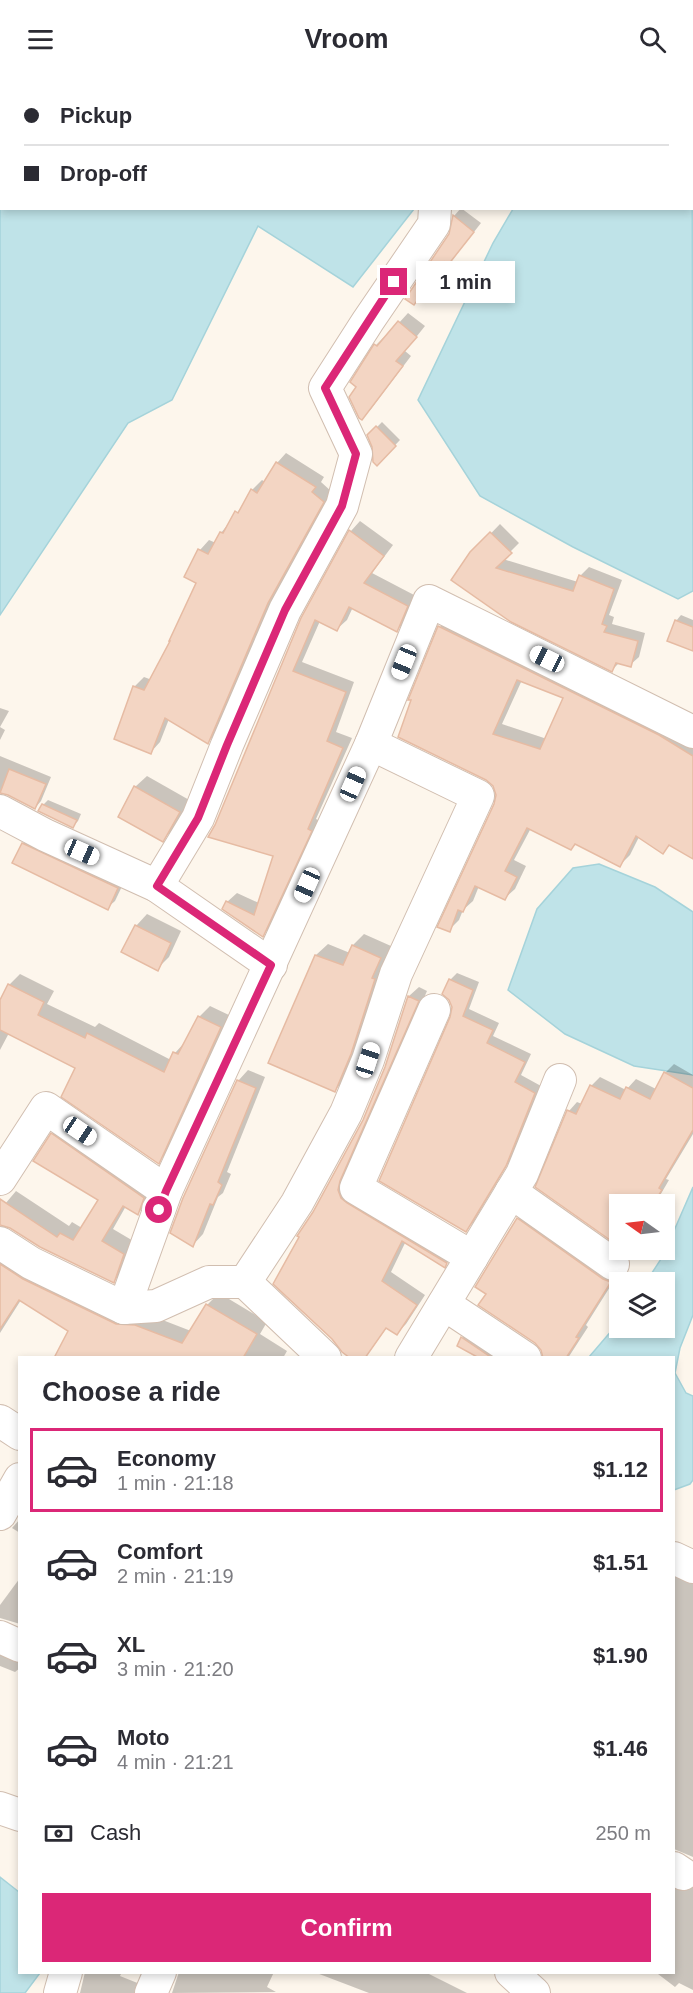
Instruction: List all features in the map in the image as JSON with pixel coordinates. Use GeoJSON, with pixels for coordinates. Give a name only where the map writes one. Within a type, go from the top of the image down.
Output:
{"type":"FeatureCollection","features":[{"type":"Feature","properties":{"kind":"street"},"geometry":{"type":"LineString","coordinates":[[157,886],[198,818],[285,610],[342,506],[356,454],[325,388],[434,224],[435,210]]}},
{"type":"Feature","properties":{"kind":"street"},"geometry":{"type":"LineString","coordinates":[[124,1308],[166,1191],[371,744],[429,601],[693,732]]}},
{"type":"Feature","properties":{"kind":"street"},"geometry":{"type":"LineString","coordinates":[[245,1282],[297,1203],[346,1113],[368,1060],[396,974],[478,796],[371,744]]}},
{"type":"Feature","properties":{"kind":"street"},"geometry":{"type":"LineString","coordinates":[[0,812],[45,836],[157,886],[271,965]]}},
{"type":"Feature","properties":{"kind":"street"},"geometry":{"type":"LineString","coordinates":[[434,1010],[356,1188],[472,1257]]}},
{"type":"Feature","properties":{"kind":"street"},"geometry":{"type":"LineString","coordinates":[[412,1356],[522,1174],[560,1080]]}},
{"type":"Feature","properties":{"kind":"street"},"geometry":{"type":"LineString","coordinates":[[0,1179],[46,1108],[166,1191]]}},
{"type":"Feature","properties":{"kind":"street"},"geometry":{"type":"LineString","coordinates":[[511,1192],[612,1264]]}},
{"type":"Feature","properties":{"kind":"street"},"geometry":{"type":"LineString","coordinates":[[0,1243],[31,1263],[124,1308],[156,1306],[209,1282],[245,1282],[323,1356]]}},
{"type":"Feature","properties":{"kind":"street"},"geometry":{"type":"LineString","coordinates":[[444,1304],[522,1356]]}},
{"type":"Feature","properties":{"kind":"street"},"geometry":{"type":"LineString","coordinates":[[0,1421],[18,1433]]}},
{"type":"Feature","properties":{"kind":"street"},"geometry":{"type":"LineString","coordinates":[[0,1514],[18,1482]]}},
{"type":"Feature","properties":{"kind":"street"},"geometry":{"type":"LineString","coordinates":[[675,1558],[693,1567]]}},
{"type":"Feature","properties":{"kind":"street"},"geometry":{"type":"LineString","coordinates":[[0,1637],[18,1645]]}},
{"type":"Feature","properties":{"kind":"street"},"geometry":{"type":"LineString","coordinates":[[0,1808],[18,1814]]}},
{"type":"Feature","properties":{"kind":"street"},"geometry":{"type":"LineString","coordinates":[[60,1993],[65,1974]]}},
{"type":"Feature","properties":{"kind":"street"},"geometry":{"type":"LineString","coordinates":[[151,1993],[159,1974]]}},
{"type":"Feature","properties":{"kind":"street"},"geometry":{"type":"LineString","coordinates":[[513,1974],[534,1993]]}},
{"type":"Feature","properties":{"kind":"water"},"geometry":{"type":"Polygon","coordinates":[[[0,210],[413,210],[353,287],[258,226],[172,400],[128,423],[0,615],[0,210]]]}},
{"type":"Feature","properties":{"kind":"water"},"geometry":{"type":"Polygon","coordinates":[[[512,210],[692,210],[693,591],[678,599],[573,547],[480,496],[418,400],[493,243],[512,210]]]}},
{"type":"Feature","properties":{"kind":"water"},"geometry":{"type":"Polygon","coordinates":[[[599,864],[655,887],[693,912],[693,1075],[634,1066],[565,1034],[508,990],[537,909],[573,868],[599,864]]]}},
{"type":"Feature","properties":{"kind":"water"},"geometry":{"type":"Polygon","coordinates":[[[693,1187],[693,1315],[680,1348],[675,1373],[675,1356],[590,1356],[609,1334],[609,1338],[675,1338],[675,1272],[653,1272],[660,1260],[675,1260],[675,1228],[693,1187]]]}},
{"type":"Feature","properties":{"kind":"water"},"geometry":{"type":"Polygon","coordinates":[[[675,1373],[686,1393],[693,1396],[693,1480],[690,1484],[675,1490],[675,1373]]]}},
{"type":"Feature","properties":{"kind":"water"},"geometry":{"type":"Polygon","coordinates":[[[0,1877],[18,1891],[18,1974],[39,1974],[25,1993],[0,1993],[0,1877]]]}},
{"type":"Feature","properties":{"kind":"building"},"geometry":{"type":"Polygon","coordinates":[[[453,215],[474,232],[448,265],[445,262],[414,305],[405,299],[449,234],[453,215]]]}},
{"type":"Feature","properties":{"kind":"building"},"geometry":{"type":"Polygon","coordinates":[[[398,321],[417,337],[396,361],[403,366],[362,420],[349,397],[356,387],[350,382],[374,344],[377,346],[398,321]]]}},
{"type":"Feature","properties":{"kind":"building"},"geometry":{"type":"Polygon","coordinates":[[[376,426],[396,446],[377,466],[373,462],[372,447],[367,435],[376,426]]]}},
{"type":"Feature","properties":{"kind":"building"},"geometry":{"type":"Polygon","coordinates":[[[276,462],[316,487],[312,492],[324,502],[268,603],[208,744],[165,718],[151,754],[114,739],[133,686],[144,690],[170,641],[196,583],[184,577],[198,549],[208,554],[235,511],[238,513],[251,489],[257,493],[276,462]]]}},
{"type":"Feature","properties":{"kind":"building"},"geometry":{"type":"Polygon","coordinates":[[[349,530],[384,556],[364,583],[408,606],[397,632],[349,607],[337,631],[315,620],[293,671],[346,692],[327,741],[343,748],[308,829],[312,831],[263,937],[222,909],[226,901],[254,915],[273,856],[208,837],[301,618],[349,530]]]}},
{"type":"Feature","properties":{"kind":"building"},"geometry":{"type":"Polygon","coordinates":[[[490,532],[512,553],[496,568],[573,591],[579,575],[614,589],[602,624],[607,626],[604,632],[638,641],[631,667],[616,663],[612,672],[511,622],[451,580],[470,552],[490,532]]]}},
{"type":"Feature","properties":{"kind":"building"},"geometry":{"type":"Polygon","coordinates":[[[675,620],[693,627],[693,651],[667,641],[675,620]]]}},
{"type":"Feature","properties":{"kind":"building"},"geometry":{"type":"Polygon","coordinates":[[[438,626],[659,735],[693,756],[693,859],[669,845],[663,854],[636,836],[620,867],[575,844],[571,850],[527,828],[505,871],[517,877],[505,900],[475,886],[463,912],[458,910],[450,932],[437,927],[494,804],[496,795],[493,786],[486,780],[398,737],[411,700],[408,700],[438,626]],[[517,680],[493,734],[540,749],[563,698],[517,680]]]}},
{"type":"Feature","properties":{"kind":"building"},"geometry":{"type":"Polygon","coordinates":[[[9,769],[46,784],[35,809],[0,793],[9,769]]]}},
{"type":"Feature","properties":{"kind":"building"},"geometry":{"type":"Polygon","coordinates":[[[134,786],[180,812],[163,842],[118,817],[134,786]]]}},
{"type":"Feature","properties":{"kind":"building"},"geometry":{"type":"Polygon","coordinates":[[[42,804],[77,820],[73,828],[38,811],[42,804]]]}},
{"type":"Feature","properties":{"kind":"building"},"geometry":{"type":"Polygon","coordinates":[[[22,843],[118,888],[108,910],[12,863],[22,843]]]}},
{"type":"Feature","properties":{"kind":"building"},"geometry":{"type":"Polygon","coordinates":[[[135,925],[171,943],[158,971],[121,952],[135,925]]]}},
{"type":"Feature","properties":{"kind":"building"},"geometry":{"type":"Polygon","coordinates":[[[352,945],[381,958],[372,978],[375,979],[351,1054],[335,1092],[268,1063],[315,955],[343,965],[352,945]]]}},
{"type":"Feature","properties":{"kind":"building"},"geometry":{"type":"Polygon","coordinates":[[[449,979],[473,990],[463,1016],[493,1030],[487,1043],[525,1062],[515,1082],[535,1093],[506,1166],[466,1232],[379,1181],[450,1017],[452,1007],[449,1000],[442,994],[449,979]]]}},
{"type":"Feature","properties":{"kind":"building"},"geometry":{"type":"Polygon","coordinates":[[[8,984],[44,1002],[38,1015],[85,1038],[87,1033],[164,1072],[173,1052],[178,1054],[198,1016],[221,1027],[159,1164],[61,1097],[75,1068],[0,1030],[0,1000],[8,984]]]}},
{"type":"Feature","properties":{"kind":"building"},"geometry":{"type":"Polygon","coordinates":[[[408,996],[419,1001],[338,1190],[341,1198],[347,1203],[447,1263],[445,1268],[402,1241],[382,1281],[417,1305],[397,1335],[386,1328],[366,1356],[347,1356],[273,1284],[299,1237],[297,1236],[313,1212],[363,1120],[385,1067],[408,996]]]}},
{"type":"Feature","properties":{"kind":"building"},"geometry":{"type":"Polygon","coordinates":[[[664,1072],[693,1088],[693,1130],[659,1188],[662,1190],[659,1194],[609,1194],[609,1239],[535,1187],[567,1110],[576,1114],[590,1085],[620,1099],[626,1087],[650,1099],[664,1072]]]}},
{"type":"Feature","properties":{"kind":"building"},"geometry":{"type":"Polygon","coordinates":[[[237,1080],[256,1088],[218,1182],[222,1185],[213,1205],[210,1204],[193,1247],[170,1233],[183,1198],[237,1080]]]}},
{"type":"Feature","properties":{"kind":"building"},"geometry":{"type":"Polygon","coordinates":[[[51,1133],[144,1198],[138,1215],[123,1206],[102,1241],[124,1254],[114,1283],[40,1247],[10,1228],[0,1225],[0,1199],[57,1237],[60,1233],[73,1240],[98,1200],[33,1161],[51,1133]]]}},
{"type":"Feature","properties":{"kind":"building"},"geometry":{"type":"Polygon","coordinates":[[[517,1218],[609,1281],[609,1285],[576,1337],[579,1338],[567,1356],[542,1356],[535,1343],[478,1305],[486,1294],[475,1287],[517,1218]]]}},
{"type":"Feature","properties":{"kind":"building"},"geometry":{"type":"Polygon","coordinates":[[[0,1264],[23,1279],[116,1324],[135,1325],[182,1343],[206,1304],[257,1334],[244,1356],[55,1356],[68,1331],[19,1300],[0,1329],[0,1264]]]}},
{"type":"Feature","properties":{"kind":"building"},"geometry":{"type":"Polygon","coordinates":[[[461,1337],[489,1356],[475,1356],[457,1346],[461,1337]]]}},
{"type":"Feature","properties":{"kind":"route"},"geometry":{"type":"LineString","coordinates":[[159,1210],[271,965],[157,886],[198,818],[285,610],[342,506],[356,454],[325,388],[394,282]]}}]}
